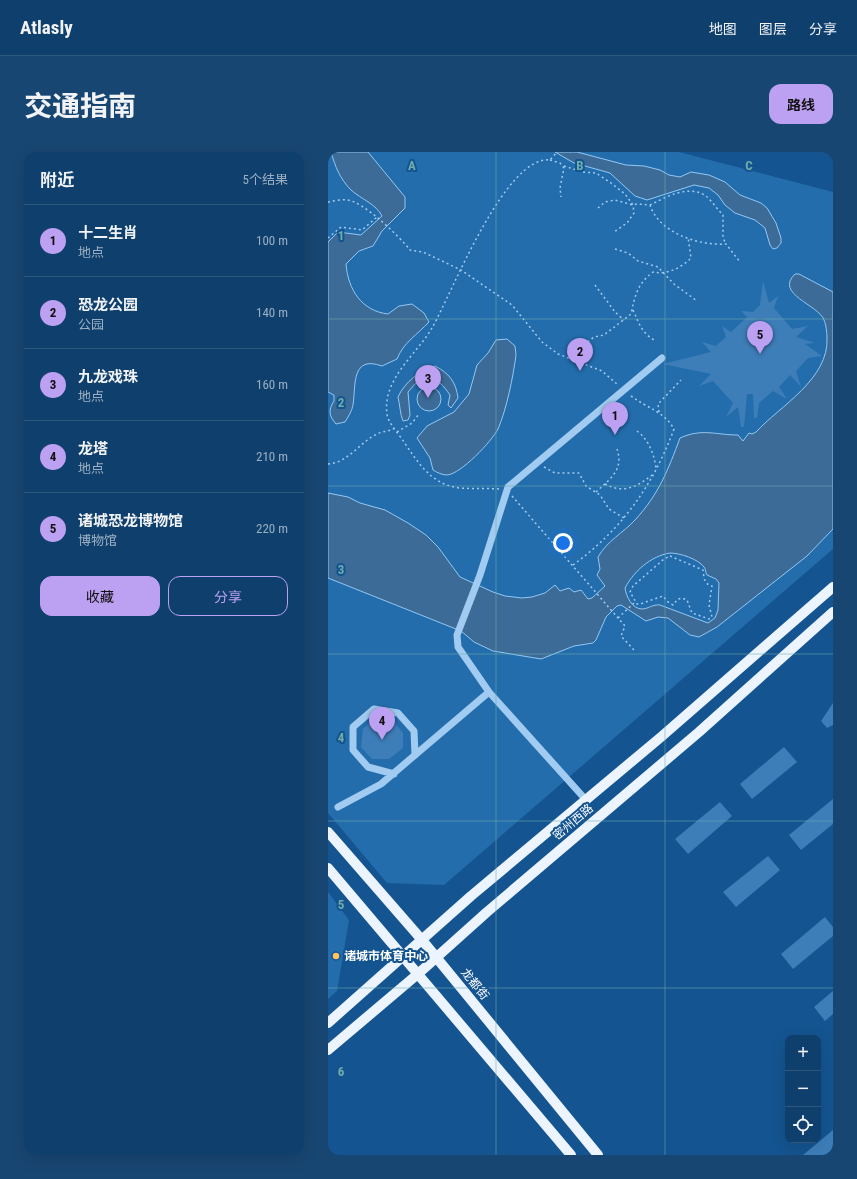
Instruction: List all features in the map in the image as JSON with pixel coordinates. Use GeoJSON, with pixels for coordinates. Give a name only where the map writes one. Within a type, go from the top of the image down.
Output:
{"type":"FeatureCollection","features":[{"type":"Feature","properties":{"kind":"main road","name":"密州西路"},"geometry":{"type":"LineString","coordinates":[[328,1023],[471,896],[586,800],[833,588]]}},
{"type":"Feature","properties":{"kind":"main road","name":"密州西路"},"geometry":{"type":"LineString","coordinates":[[328,1050],[419,973],[487,912],[699,732],[833,612]]}},
{"type":"Feature","properties":{"kind":"main road","name":"龙都街"},"geometry":{"type":"LineString","coordinates":[[328,832],[422,940],[598,1155]]}},
{"type":"Feature","properties":{"kind":"main road"},"geometry":{"type":"LineString","coordinates":[[328,868],[419,973],[571,1155]]}},
{"type":"Feature","properties":{"kind":"street"},"geometry":{"type":"LineString","coordinates":[[586,800],[489,692],[458,647],[457,635],[480,574],[507,490],[538,462],[662,358]]}},
{"type":"Feature","properties":{"kind":"street"},"geometry":{"type":"LineString","coordinates":[[338,807],[381,784],[416,756],[489,692]]}},
{"type":"Feature","properties":{"kind":"street"},"geometry":{"type":"LineString","coordinates":[[394,774],[368,767],[353,750],[353,728],[374,709],[398,713],[414,731],[416,756]]}},
{"type":"Feature","properties":{"kind":"path"},"geometry":{"type":"LineString","coordinates":[[550,160],[557,152]]}},
{"type":"Feature","properties":{"kind":"path"},"geometry":{"type":"LineString","coordinates":[[614,232],[627,223],[634,213],[633,205],[619,189],[596,173],[583,172],[550,160],[543,159],[534,162],[505,191],[477,235],[431,330],[391,385],[386,404],[387,416],[395,428],[426,473],[441,484],[460,488],[481,487],[507,490],[625,626],[621,636],[634,650]]}},
{"type":"Feature","properties":{"kind":"path"},"geometry":{"type":"LineString","coordinates":[[561,197],[560,188],[564,166]]}},
{"type":"Feature","properties":{"kind":"path"},"geometry":{"type":"LineString","coordinates":[[598,208],[605,202],[615,200],[633,205],[650,205],[677,194],[690,191],[705,196],[722,215],[723,238],[740,262]]}},
{"type":"Feature","properties":{"kind":"path"},"geometry":{"type":"LineString","coordinates":[[328,202],[347,200],[361,205],[403,241],[410,250],[423,252],[460,270],[512,305],[542,342],[558,354],[602,371],[632,397],[659,412],[669,420],[674,430],[641,497],[625,518],[595,548],[572,565]]}},
{"type":"Feature","properties":{"kind":"path"},"geometry":{"type":"LineString","coordinates":[[650,205],[653,214],[660,222],[671,230],[715,245],[726,244]]}},
{"type":"Feature","properties":{"kind":"path"},"geometry":{"type":"LineString","coordinates":[[328,238],[341,227],[362,230],[377,218]]}},
{"type":"Feature","properties":{"kind":"path"},"geometry":{"type":"LineString","coordinates":[[571,360],[578,349],[594,338],[604,335],[631,314],[636,290],[644,279],[653,272],[663,272],[681,268],[691,258],[688,237]]}},
{"type":"Feature","properties":{"kind":"path"},"geometry":{"type":"LineString","coordinates":[[615,249],[628,253],[638,261],[658,267],[674,284],[697,301]]}},
{"type":"Feature","properties":{"kind":"path"},"geometry":{"type":"LineString","coordinates":[[594,285],[615,312],[624,320]]}},
{"type":"Feature","properties":{"kind":"path"},"geometry":{"type":"LineString","coordinates":[[632,309],[638,326],[646,335],[654,340]]}},
{"type":"Feature","properties":{"kind":"path"},"geometry":{"type":"LineString","coordinates":[[659,412],[658,404],[681,380]]}},
{"type":"Feature","properties":{"kind":"path"},"geometry":{"type":"LineString","coordinates":[[398,432],[412,423],[418,414]]}},
{"type":"Feature","properties":{"kind":"path"},"geometry":{"type":"LineString","coordinates":[[328,464],[342,460],[378,434],[388,432],[395,428]]}},
{"type":"Feature","properties":{"kind":"path"},"geometry":{"type":"LineString","coordinates":[[637,430],[643,435],[654,455],[656,468]]}},
{"type":"Feature","properties":{"kind":"path"},"geometry":{"type":"LineString","coordinates":[[596,492],[618,469],[620,458],[617,449]]}},
{"type":"Feature","properties":{"kind":"path"},"geometry":{"type":"LineString","coordinates":[[538,462],[554,473],[579,473],[586,486],[600,494],[609,509],[625,518]]}},
{"type":"Feature","properties":{"kind":"path"},"geometry":{"type":"LineString","coordinates":[[605,484],[621,489],[631,489],[654,473]]}},
{"type":"Feature","properties":{"kind":"path"},"geometry":{"type":"LineString","coordinates":[[670,556],[703,570],[704,581],[707,585],[712,586],[709,605],[712,617],[709,619],[692,613],[687,600],[682,598],[678,599],[673,604],[668,602],[663,596],[640,604],[634,602],[630,592],[633,586],[664,558],[670,556]]}},
{"type":"Feature","properties":{"kind":"path"},"geometry":{"type":"LineString","coordinates":[[617,617],[634,602]]}},
{"type":"Feature","properties":{"kind":"shaded area"},"geometry":{"type":"Polygon","coordinates":[[[328,152],[679,152],[833,192],[833,549],[444,885],[387,883],[328,813],[328,152]]]}},
{"type":"Feature","properties":{"kind":"shaded area"},"geometry":{"type":"Polygon","coordinates":[[[331,152],[368,152],[405,197],[405,208],[382,231],[373,246],[359,251],[346,264],[347,273],[353,290],[358,298],[371,309],[388,314],[399,306],[412,304],[424,313],[429,322],[407,343],[397,359],[382,366],[372,364],[365,365],[360,368],[355,381],[351,412],[345,422],[336,424],[330,413],[334,401],[334,395],[328,392],[328,242],[338,232],[361,235],[382,216],[376,208],[347,186],[338,172],[331,152]]]}},
{"type":"Feature","properties":{"kind":"shaded area"},"geometry":{"type":"Polygon","coordinates":[[[555,152],[577,152],[626,165],[644,166],[660,170],[669,175],[680,177],[691,172],[709,175],[725,182],[740,195],[761,203],[767,208],[776,223],[781,238],[781,243],[777,248],[773,249],[770,245],[765,228],[755,220],[735,213],[709,188],[694,185],[647,200],[635,196],[610,173],[574,163],[555,152]]]}},
{"type":"Feature","properties":{"kind":"shaded area"},"geometry":{"type":"Polygon","coordinates":[[[795,274],[799,274],[833,292],[833,529],[807,556],[717,627],[699,637],[690,635],[668,618],[658,617],[646,621],[621,605],[617,606],[606,617],[596,640],[593,643],[574,646],[541,659],[493,651],[474,642],[461,631],[328,578],[328,493],[348,497],[360,503],[385,510],[408,523],[426,535],[438,547],[460,577],[493,592],[505,596],[522,598],[532,597],[545,593],[555,585],[560,591],[569,588],[574,592],[581,590],[588,599],[592,598],[605,586],[597,575],[600,569],[598,557],[610,542],[635,520],[657,491],[667,471],[680,438],[695,433],[709,433],[738,435],[743,441],[749,433],[752,434],[756,432],[790,402],[812,379],[826,353],[827,336],[825,322],[814,309],[794,293],[790,288],[790,281],[795,274]],[[674,553],[656,557],[638,570],[625,588],[628,598],[635,607],[638,608],[644,609],[655,605],[660,605],[708,623],[715,618],[718,610],[719,583],[716,579],[707,575],[705,568],[698,561],[684,555],[674,553]]]}},
{"type":"Feature","properties":{"kind":"shaded area"},"geometry":{"type":"Polygon","coordinates":[[[507,339],[515,346],[516,355],[509,392],[498,429],[483,449],[460,469],[447,475],[436,472],[433,470],[430,458],[417,438],[427,426],[454,412],[469,394],[477,365],[488,353],[496,340],[507,339]]]}},
{"type":"Feature","properties":{"kind":"shaded area"},"geometry":{"type":"Polygon","coordinates":[[[435,366],[448,375],[454,383],[458,398],[451,408],[448,405],[450,395],[445,388],[437,381],[426,377],[415,384],[408,392],[410,415],[408,420],[403,421],[398,397],[408,382],[418,374],[435,366]]]}},
{"type":"Feature","properties":{"kind":"shaded area"},"geometry":{"type":"Polygon","coordinates":[[[429,387],[438,390],[441,399],[438,408],[429,411],[420,408],[417,399],[420,390],[429,387]]]}},
{"type":"Feature","properties":{"kind":"shaded area","name":"诸城市体育中心"},"geometry":{"type":"Polygon","coordinates":[[[328,892],[349,920],[337,991],[328,999],[328,892]]]}},
{"type":"Feature","properties":{"kind":"building"},"geometry":{"type":"Polygon","coordinates":[[[763,281],[769,303],[778,296],[774,308],[792,329],[808,326],[796,337],[815,343],[805,344],[822,356],[808,358],[796,371],[801,387],[790,375],[779,387],[787,399],[773,391],[759,403],[757,418],[754,418],[753,394],[747,394],[744,427],[741,427],[738,407],[726,417],[733,403],[713,381],[699,386],[711,374],[663,364],[711,352],[702,342],[716,346],[726,337],[722,326],[731,332],[747,317],[741,311],[753,312],[760,305],[763,281]]]}},
{"type":"Feature","properties":{"kind":"building"},"geometry":{"type":"Polygon","coordinates":[[[833,703],[833,725],[827,728],[821,721],[833,703]]]}},
{"type":"Feature","properties":{"kind":"building"},"geometry":{"type":"Polygon","coordinates":[[[376,717],[392,720],[403,733],[403,748],[389,759],[372,759],[361,747],[363,729],[376,717]]]}},
{"type":"Feature","properties":{"kind":"building"},"geometry":{"type":"Polygon","coordinates":[[[784,747],[797,762],[752,799],[740,784],[784,747]]]}},
{"type":"Feature","properties":{"kind":"building"},"geometry":{"type":"Polygon","coordinates":[[[833,799],[833,824],[801,850],[789,835],[833,799]]]}},
{"type":"Feature","properties":{"kind":"building"},"geometry":{"type":"Polygon","coordinates":[[[720,802],[732,816],[688,854],[675,839],[720,802]]]}},
{"type":"Feature","properties":{"kind":"building"},"geometry":{"type":"Polygon","coordinates":[[[768,856],[780,870],[736,907],[723,892],[768,856]]]}},
{"type":"Feature","properties":{"kind":"building"},"geometry":{"type":"Polygon","coordinates":[[[825,917],[833,927],[833,936],[793,969],[781,954],[825,917]]]}},
{"type":"Feature","properties":{"kind":"building"},"geometry":{"type":"Polygon","coordinates":[[[833,991],[833,1014],[825,1021],[814,1007],[833,991]]]}},
{"type":"Feature","properties":{"kind":"building"},"geometry":{"type":"Polygon","coordinates":[[[833,1130],[833,1153],[830,1155],[803,1155],[817,1143],[821,1143],[821,1140],[833,1130]]]}},
{"type":"Feature","properties":{"kind":"place","name":"诸城恐龙博物馆"},"geometry":{"type":"Point","coordinates":[760,354]}},
{"type":"Feature","properties":{"kind":"place","name":"恐龙公园"},"geometry":{"type":"Point","coordinates":[580,371]}},
{"type":"Feature","properties":{"kind":"place","name":"九龙戏珠"},"geometry":{"type":"Point","coordinates":[428,398]}},
{"type":"Feature","properties":{"kind":"place","name":"十二生肖"},"geometry":{"type":"Point","coordinates":[615,435]}},
{"type":"Feature","properties":{"kind":"place","name":"龙塔"},"geometry":{"type":"Point","coordinates":[382,740]}},
{"type":"Feature","properties":{"kind":"place","name":"诸城市体育中心"},"geometry":{"type":"Point","coordinates":[336,956]}}]}
